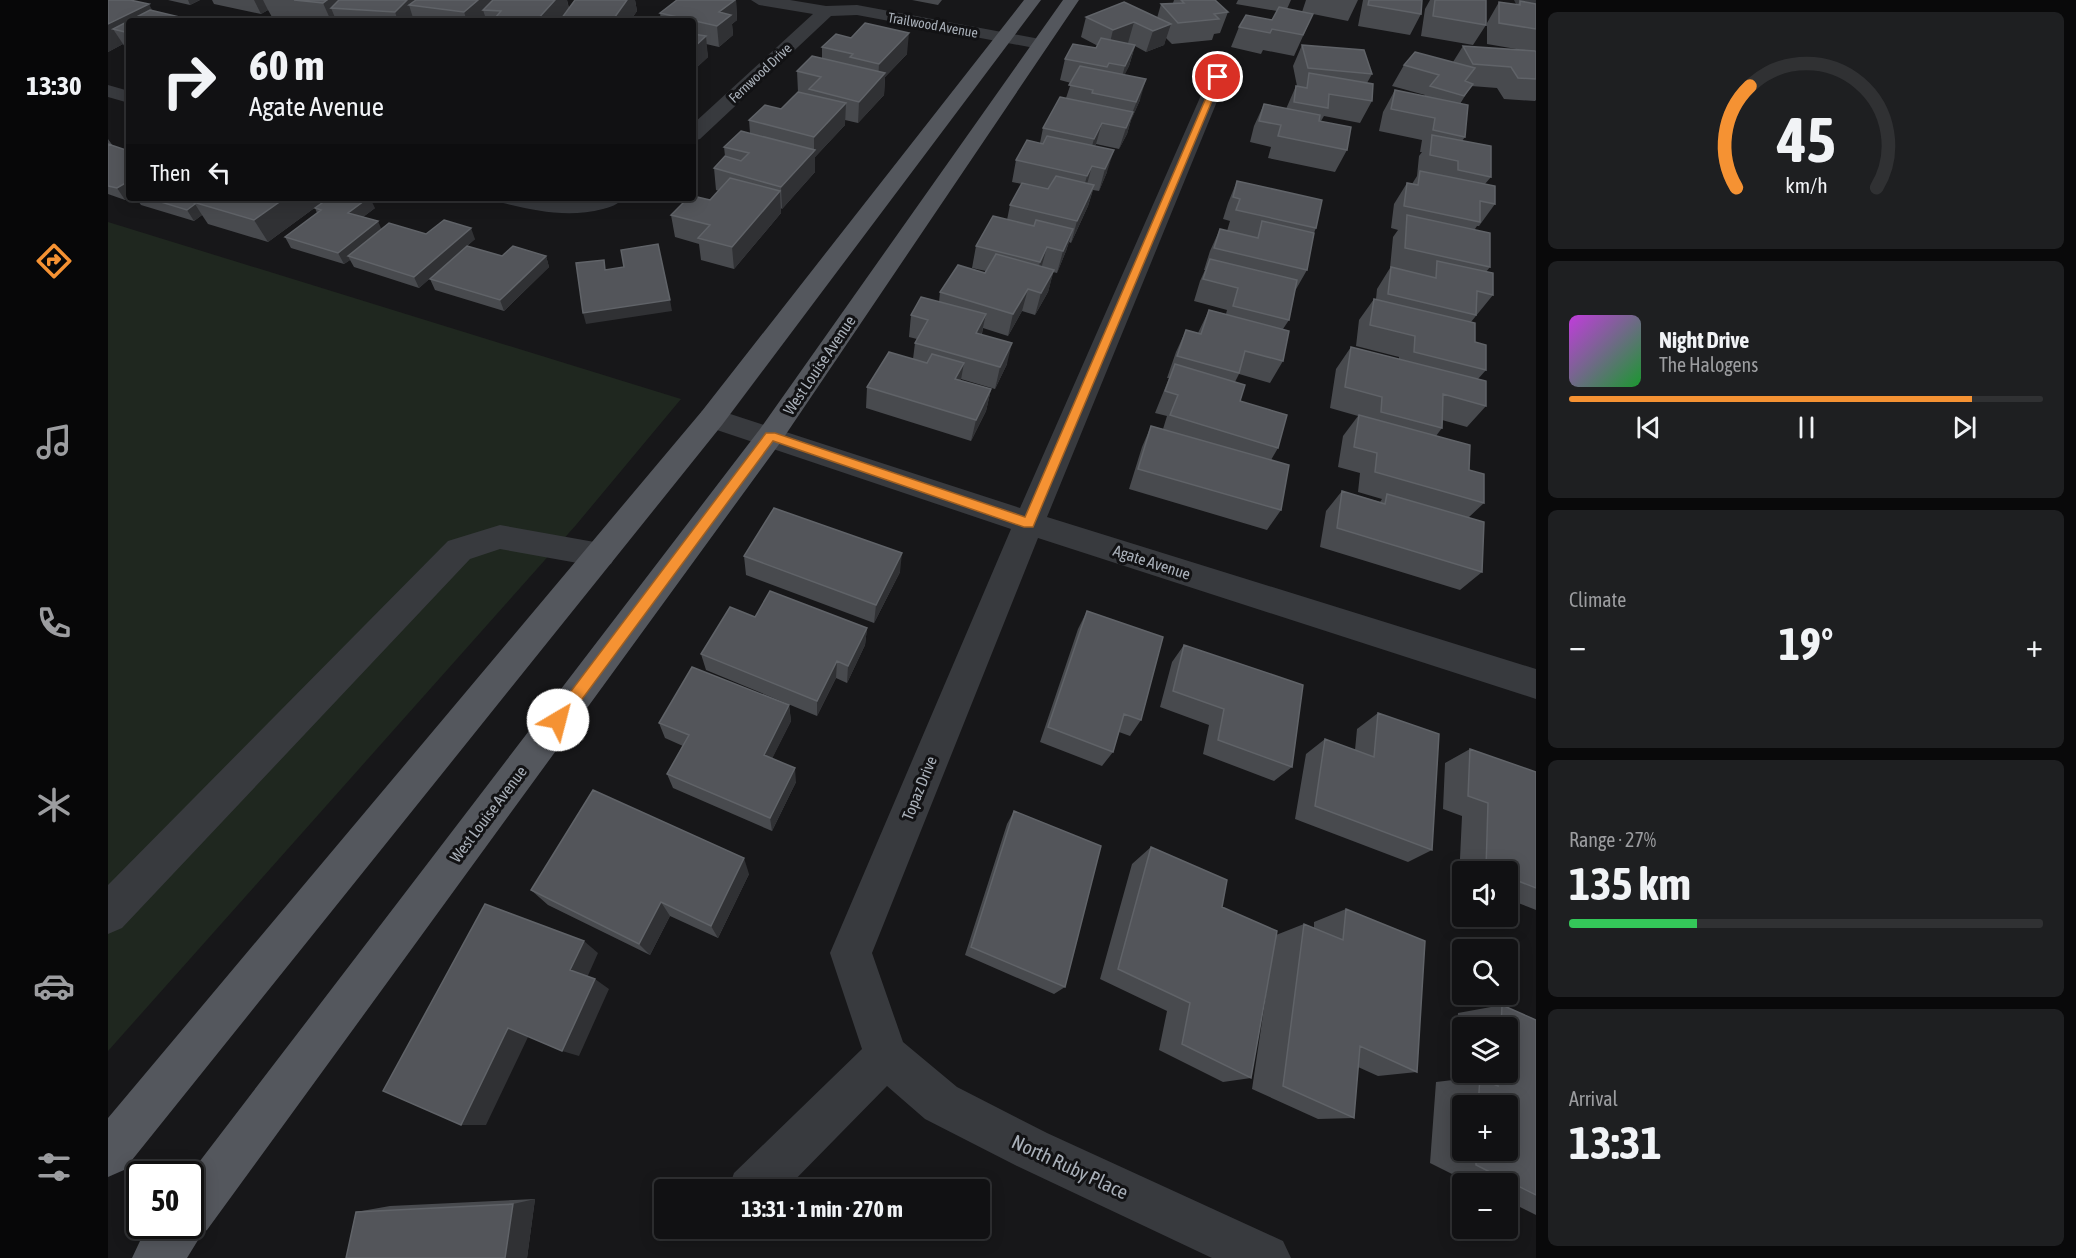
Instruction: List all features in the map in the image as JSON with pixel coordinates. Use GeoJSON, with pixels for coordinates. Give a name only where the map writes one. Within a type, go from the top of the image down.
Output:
{"type":"FeatureCollection","features":[{"type":"Feature","properties":{"kind":"main road"},"geometry":{"type":"LineString","coordinates":[[108,1154],[712,418],[981,47],[1033,0]]}},
{"type":"Feature","properties":{"kind":"main road","name":"West Louise Avenue"},"geometry":{"type":"LineString","coordinates":[[204,1194],[771,436],[1071,0]]}},
{"type":"Feature","properties":{"kind":"main road"},"geometry":{"type":"LineString","coordinates":[[157,1258],[171,1239]]}},
{"type":"Feature","properties":{"kind":"street","name":"Trailwood Avenue"},"geometry":{"type":"LineString","coordinates":[[759,0],[826,11],[857,10],[981,47]]}},
{"type":"Feature","properties":{"kind":"street"},"geometry":{"type":"LineString","coordinates":[[1522,0],[1536,2]]}},
{"type":"Feature","properties":{"kind":"street","name":"Trailwood Avenue"},"geometry":{"type":"LineString","coordinates":[[826,11],[843,23],[981,47],[1034,53]]}},
{"type":"Feature","properties":{"kind":"street","name":"Fernwood Drive"},"geometry":{"type":"LineString","coordinates":[[696,132],[826,11]]}},
{"type":"Feature","properties":{"kind":"street","name":"Topaz Drive"},"geometry":{"type":"LineString","coordinates":[[886,1056],[851,953],[1029,523],[1218,77]]}},
{"type":"Feature","properties":{"kind":"street"},"geometry":{"type":"LineString","coordinates":[[108,92],[126,96]]}},
{"type":"Feature","properties":{"kind":"street"},"geometry":{"type":"LineString","coordinates":[[523,201],[568,210],[606,201]]}},
{"type":"Feature","properties":{"kind":"street","name":"Agate Avenue"},"geometry":{"type":"LineString","coordinates":[[712,418],[1029,523],[1536,684]]}},
{"type":"Feature","properties":{"kind":"street"},"geometry":{"type":"LineString","coordinates":[[108,914],[459,550],[500,537],[600,555]]}},
{"type":"Feature","properties":{"kind":"street"},"geometry":{"type":"LineString","coordinates":[[762,1179],[886,1056]]}},
{"type":"Feature","properties":{"kind":"street","name":"North Ruby Place"},"geometry":{"type":"LineString","coordinates":[[886,1056],[940,1103],[1031,1149],[1266,1258]]}},
{"type":"Feature","properties":{"kind":"shaded area"},"geometry":{"type":"Polygon","coordinates":[[[108,222],[681,399],[576,525],[108,1051],[108,222]]]}},
{"type":"Feature","properties":{"kind":"building"},"geometry":{"type":"Polygon","coordinates":[[[108,0],[130,0],[149,4],[108,24],[108,0]]]}},
{"type":"Feature","properties":{"kind":"building"},"geometry":{"type":"Polygon","coordinates":[[[294,0],[327,0],[323,3],[294,0]]]}},
{"type":"Feature","properties":{"kind":"building"},"geometry":{"type":"Polygon","coordinates":[[[339,0],[407,0],[395,12],[331,8],[339,0]]]}},
{"type":"Feature","properties":{"kind":"building"},"geometry":{"type":"Polygon","coordinates":[[[416,0],[478,0],[464,12],[409,5],[416,0]]]}},
{"type":"Feature","properties":{"kind":"building"},"geometry":{"type":"Polygon","coordinates":[[[493,0],[555,0],[539,18],[496,17],[501,11],[483,10],[493,0]]]}},
{"type":"Feature","properties":{"kind":"building"},"geometry":{"type":"Polygon","coordinates":[[[575,0],[627,0],[614,18],[562,18],[575,0]]]}},
{"type":"Feature","properties":{"kind":"building"},"geometry":{"type":"Polygon","coordinates":[[[677,0],[735,0],[719,12],[731,15],[717,26],[696,21],[696,18],[682,18],[660,13],[677,0]]]}},
{"type":"Feature","properties":{"kind":"building"},"geometry":{"type":"Polygon","coordinates":[[[1181,0],[1215,0],[1228,12],[1214,14],[1219,19],[1178,23],[1161,4],[1184,3],[1181,0]]]}},
{"type":"Feature","properties":{"kind":"building"},"geometry":{"type":"Polygon","coordinates":[[[1369,0],[1422,0],[1421,14],[1368,5],[1369,0]]]}},
{"type":"Feature","properties":{"kind":"building"},"geometry":{"type":"Polygon","coordinates":[[[1435,0],[1486,0],[1486,25],[1433,16],[1435,0]]]}},
{"type":"Feature","properties":{"kind":"building"},"geometry":{"type":"Polygon","coordinates":[[[1520,1],[1536,4],[1536,29],[1499,23],[1499,2],[1520,5],[1520,1]]]}},
{"type":"Feature","properties":{"kind":"building"},"geometry":{"type":"Polygon","coordinates":[[[1124,2],[1171,24],[1153,31],[1134,22],[1113,30],[1086,17],[1124,2]]]}},
{"type":"Feature","properties":{"kind":"building"},"geometry":{"type":"Polygon","coordinates":[[[1279,7],[1313,14],[1303,35],[1272,29],[1270,33],[1239,27],[1246,15],[1272,20],[1279,7]]]}},
{"type":"Feature","properties":{"kind":"building"},"geometry":{"type":"Polygon","coordinates":[[[150,10],[183,18],[134,18],[150,10]]]}},
{"type":"Feature","properties":{"kind":"building"},"geometry":{"type":"Polygon","coordinates":[[[126,22],[126,32],[113,29],[126,22]]]}},
{"type":"Feature","properties":{"kind":"building"},"geometry":{"type":"Polygon","coordinates":[[[865,23],[909,33],[879,64],[850,57],[853,54],[822,47],[836,34],[851,38],[865,23]]]}},
{"type":"Feature","properties":{"kind":"building"},"geometry":{"type":"Polygon","coordinates":[[[696,34],[706,36],[696,45],[696,34]]]}},
{"type":"Feature","properties":{"kind":"building"},"geometry":{"type":"Polygon","coordinates":[[[1101,38],[1135,45],[1125,66],[1109,63],[1107,67],[1065,59],[1073,44],[1096,48],[1101,38]]]}},
{"type":"Feature","properties":{"kind":"building"},"geometry":{"type":"Polygon","coordinates":[[[1302,45],[1364,50],[1372,74],[1308,68],[1302,45]]]}},
{"type":"Feature","properties":{"kind":"building"},"geometry":{"type":"Polygon","coordinates":[[[1463,46],[1535,51],[1536,79],[1518,78],[1511,67],[1473,64],[1463,46]]]}},
{"type":"Feature","properties":{"kind":"building"},"geometry":{"type":"Polygon","coordinates":[[[1415,52],[1475,68],[1465,81],[1473,84],[1464,96],[1430,86],[1439,75],[1404,65],[1415,52]]]}},
{"type":"Feature","properties":{"kind":"building"},"geometry":{"type":"Polygon","coordinates":[[[812,56],[885,73],[859,102],[809,89],[821,77],[797,71],[812,56]]]}},
{"type":"Feature","properties":{"kind":"building"},"geometry":{"type":"Polygon","coordinates":[[[1080,66],[1146,79],[1136,102],[1092,93],[1093,90],[1069,85],[1080,66]]]}},
{"type":"Feature","properties":{"kind":"building"},"geometry":{"type":"Polygon","coordinates":[[[1309,73],[1373,84],[1372,101],[1329,94],[1328,108],[1294,102],[1296,86],[1307,88],[1309,73]]]}},
{"type":"Feature","properties":{"kind":"building"},"geometry":{"type":"Polygon","coordinates":[[[1395,90],[1468,105],[1465,137],[1433,130],[1435,118],[1391,109],[1395,90]]]}},
{"type":"Feature","properties":{"kind":"building"},"geometry":{"type":"Polygon","coordinates":[[[798,92],[846,103],[814,137],[749,120],[765,105],[781,109],[798,92]]]}},
{"type":"Feature","properties":{"kind":"building"},"geometry":{"type":"Polygon","coordinates":[[[1060,97],[1133,112],[1126,128],[1102,123],[1094,139],[1043,128],[1060,97]]]}},
{"type":"Feature","properties":{"kind":"building"},"geometry":{"type":"Polygon","coordinates":[[[1264,104],[1320,115],[1319,121],[1351,127],[1347,150],[1278,136],[1281,125],[1259,121],[1264,104]]]}},
{"type":"Feature","properties":{"kind":"building"},"geometry":{"type":"Polygon","coordinates":[[[741,131],[815,150],[781,187],[714,168],[725,156],[741,161],[749,153],[724,147],[741,131]]]}},
{"type":"Feature","properties":{"kind":"building"},"geometry":{"type":"Polygon","coordinates":[[[1432,135],[1491,146],[1491,177],[1458,170],[1458,161],[1430,155],[1432,135]]]}},
{"type":"Feature","properties":{"kind":"building"},"geometry":{"type":"Polygon","coordinates":[[[1047,136],[1114,150],[1105,169],[1092,166],[1087,176],[1016,160],[1027,140],[1043,144],[1047,136]]]}},
{"type":"Feature","properties":{"kind":"building"},"geometry":{"type":"Polygon","coordinates":[[[108,144],[126,150],[126,183],[117,188],[108,186],[108,144]]]}},
{"type":"Feature","properties":{"kind":"building"},"geometry":{"type":"Polygon","coordinates":[[[1420,171],[1495,186],[1495,204],[1480,201],[1480,222],[1404,206],[1407,183],[1418,185],[1420,171]]]}},
{"type":"Feature","properties":{"kind":"building"},"geometry":{"type":"Polygon","coordinates":[[[1056,176],[1094,185],[1077,221],[1010,205],[1022,183],[1048,189],[1056,176]]]}},
{"type":"Feature","properties":{"kind":"building"},"geometry":{"type":"Polygon","coordinates":[[[730,178],[780,191],[732,247],[698,238],[710,225],[671,215],[685,201],[696,201],[696,197],[710,200],[730,178]]]}},
{"type":"Feature","properties":{"kind":"building"},"geometry":{"type":"Polygon","coordinates":[[[1237,181],[1322,200],[1316,228],[1236,210],[1240,199],[1233,197],[1237,181]]]}},
{"type":"Feature","properties":{"kind":"building"},"geometry":{"type":"Polygon","coordinates":[[[158,201],[195,201],[193,202],[195,204],[187,210],[158,201]]]}},
{"type":"Feature","properties":{"kind":"building"},"geometry":{"type":"Polygon","coordinates":[[[195,201],[281,201],[254,220],[193,202],[195,201]]]}},
{"type":"Feature","properties":{"kind":"building"},"geometry":{"type":"Polygon","coordinates":[[[325,201],[364,201],[348,213],[378,221],[338,253],[285,237],[321,210],[315,208],[325,201]]]}},
{"type":"Feature","properties":{"kind":"building"},"geometry":{"type":"Polygon","coordinates":[[[1407,215],[1490,233],[1490,267],[1405,248],[1407,215]]]}},
{"type":"Feature","properties":{"kind":"building"},"geometry":{"type":"Polygon","coordinates":[[[993,216],[1034,226],[1036,220],[1073,229],[1063,251],[1047,247],[1040,262],[976,246],[993,216]]]}},
{"type":"Feature","properties":{"kind":"building"},"geometry":{"type":"Polygon","coordinates":[[[444,220],[471,228],[414,277],[348,256],[389,223],[426,234],[444,220]]]}},
{"type":"Feature","properties":{"kind":"building"},"geometry":{"type":"Polygon","coordinates":[[[1262,221],[1314,233],[1307,270],[1214,248],[1220,229],[1258,238],[1262,221]]]}},
{"type":"Feature","properties":{"kind":"building"},"geometry":{"type":"Polygon","coordinates":[[[658,244],[670,300],[583,313],[576,263],[604,260],[605,270],[624,267],[621,250],[658,244]]]}},
{"type":"Feature","properties":{"kind":"building"},"geometry":{"type":"Polygon","coordinates":[[[467,246],[502,256],[513,246],[546,256],[500,300],[430,279],[467,246]]]}},
{"type":"Feature","properties":{"kind":"building"},"geometry":{"type":"Polygon","coordinates":[[[996,254],[1054,270],[1041,293],[1028,289],[1013,314],[940,292],[958,265],[985,273],[996,254]]]}},
{"type":"Feature","properties":{"kind":"building"},"geometry":{"type":"Polygon","coordinates":[[[1210,259],[1297,280],[1289,320],[1233,306],[1238,288],[1203,279],[1210,259]]]}},
{"type":"Feature","properties":{"kind":"building"},"geometry":{"type":"Polygon","coordinates":[[[1437,261],[1493,273],[1493,295],[1477,291],[1476,315],[1388,294],[1391,267],[1436,278],[1437,261]]]}},
{"type":"Feature","properties":{"kind":"building"},"geometry":{"type":"Polygon","coordinates":[[[921,297],[986,314],[976,333],[1012,343],[1000,367],[915,343],[928,320],[911,315],[921,297]]]}},
{"type":"Feature","properties":{"kind":"building"},"geometry":{"type":"Polygon","coordinates":[[[1374,299],[1475,323],[1475,342],[1486,345],[1486,370],[1414,352],[1415,336],[1370,325],[1374,299]]]}},
{"type":"Feature","properties":{"kind":"building"},"geometry":{"type":"Polygon","coordinates":[[[1209,310],[1289,331],[1283,361],[1245,351],[1239,373],[1177,356],[1186,330],[1201,334],[1209,310]]]}},
{"type":"Feature","properties":{"kind":"building"},"geometry":{"type":"Polygon","coordinates":[[[1351,347],[1486,381],[1486,406],[1443,394],[1442,428],[1381,412],[1382,397],[1345,387],[1351,347]]]}},
{"type":"Feature","properties":{"kind":"building"},"geometry":{"type":"Polygon","coordinates":[[[889,352],[927,363],[932,354],[964,363],[955,379],[991,389],[976,420],[867,387],[889,352]]]}},
{"type":"Feature","properties":{"kind":"building"},"geometry":{"type":"Polygon","coordinates":[[[1175,364],[1245,385],[1240,401],[1287,415],[1278,448],[1170,415],[1178,395],[1165,391],[1175,364]]]}},
{"type":"Feature","properties":{"kind":"building"},"geometry":{"type":"Polygon","coordinates":[[[1359,415],[1470,445],[1469,470],[1484,474],[1484,503],[1375,472],[1377,453],[1354,447],[1359,415]]]}},
{"type":"Feature","properties":{"kind":"building"},"geometry":{"type":"Polygon","coordinates":[[[1151,426],[1289,465],[1281,510],[1138,469],[1151,426]]]}},
{"type":"Feature","properties":{"kind":"building"},"geometry":{"type":"Polygon","coordinates":[[[1342,491],[1385,504],[1387,494],[1484,522],[1482,572],[1337,528],[1342,491]]]}},
{"type":"Feature","properties":{"kind":"building"},"geometry":{"type":"Polygon","coordinates":[[[774,508],[902,553],[876,605],[744,556],[774,508]]]}},
{"type":"Feature","properties":{"kind":"building"},"geometry":{"type":"Polygon","coordinates":[[[770,591],[867,628],[848,666],[837,661],[817,701],[701,654],[730,607],[755,617],[770,591]]]}},
{"type":"Feature","properties":{"kind":"building"},"geometry":{"type":"Polygon","coordinates":[[[1087,611],[1163,637],[1141,720],[1124,714],[1113,752],[1048,727],[1087,611]]]}},
{"type":"Feature","properties":{"kind":"building"},"geometry":{"type":"Polygon","coordinates":[[[1184,645],[1303,685],[1292,767],[1218,740],[1224,709],[1173,691],[1184,645]]]}},
{"type":"Feature","properties":{"kind":"building"},"geometry":{"type":"Polygon","coordinates":[[[692,667],[789,705],[764,755],[795,768],[770,818],[667,774],[689,735],[659,723],[692,667]]]}},
{"type":"Feature","properties":{"kind":"building"},"geometry":{"type":"Polygon","coordinates":[[[1378,713],[1439,734],[1432,850],[1315,806],[1325,739],[1374,757],[1378,713]]]}},
{"type":"Feature","properties":{"kind":"building"},"geometry":{"type":"Polygon","coordinates":[[[1470,749],[1536,772],[1536,888],[1518,881],[1518,861],[1486,861],[1488,803],[1468,796],[1470,749]]]}},
{"type":"Feature","properties":{"kind":"building"},"geometry":{"type":"Polygon","coordinates":[[[593,790],[744,858],[711,926],[661,902],[639,944],[531,890],[593,790]]]}},
{"type":"Feature","properties":{"kind":"building"},"geometry":{"type":"Polygon","coordinates":[[[1014,811],[1101,846],[1065,987],[971,947],[1014,811]]]}},
{"type":"Feature","properties":{"kind":"building"},"geometry":{"type":"Polygon","coordinates":[[[1151,847],[1227,880],[1222,907],[1277,931],[1251,1078],[1182,1044],[1190,1003],[1118,969],[1151,847]]]}},
{"type":"Feature","properties":{"kind":"building"},"geometry":{"type":"Polygon","coordinates":[[[485,904],[584,941],[570,970],[595,979],[562,1051],[508,1028],[461,1125],[383,1091],[485,904]]]}},
{"type":"Feature","properties":{"kind":"building"},"geometry":{"type":"Polygon","coordinates":[[[1346,909],[1425,941],[1417,1072],[1360,1046],[1354,1118],[1283,1086],[1304,924],[1343,940],[1346,909]]]}},
{"type":"Feature","properties":{"kind":"building"},"geometry":{"type":"Polygon","coordinates":[[[1502,1005],[1536,1020],[1536,1195],[1518,1186],[1518,1173],[1492,1173],[1476,1165],[1476,1161],[1518,1161],[1518,1095],[1479,1095],[1480,1083],[1491,1083],[1498,1086],[1498,1083],[1518,1083],[1518,1017],[1501,1017],[1502,1005]]]}},
{"type":"Feature","properties":{"kind":"building"},"geometry":{"type":"Polygon","coordinates":[[[513,1204],[505,1258],[346,1258],[356,1212],[513,1204]]]}},
{"type":"Feature","properties":{"kind":"route"},"geometry":{"type":"LineString","coordinates":[[558,720],[771,436],[1029,523],[1218,77]]}}]}
